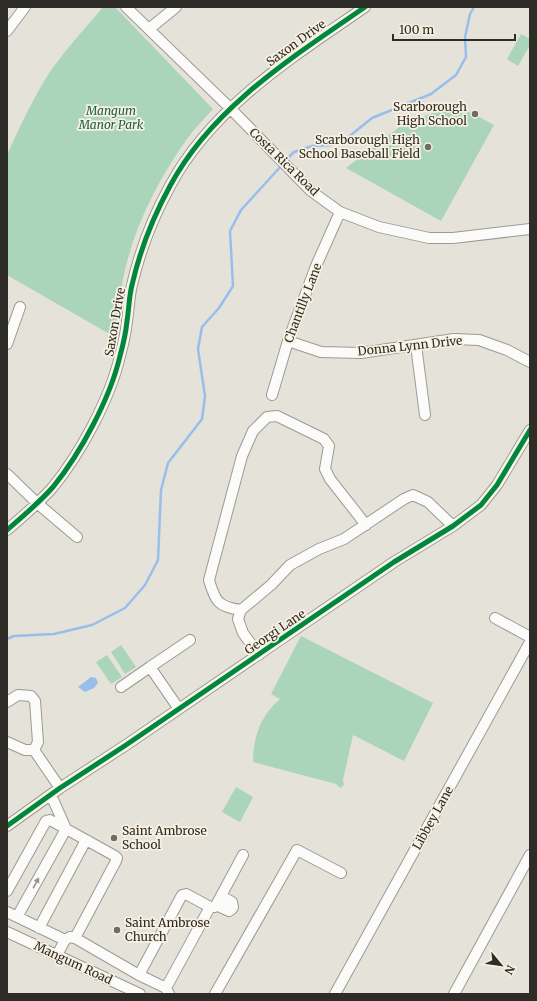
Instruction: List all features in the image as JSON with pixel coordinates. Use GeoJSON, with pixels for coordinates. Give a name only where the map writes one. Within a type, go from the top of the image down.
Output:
{"type":"FeatureCollection","features":[{"type":"Feature","properties":{"kind":"street"},"geometry":{"type":"LineString","coordinates":[[7,31],[25,7]]}},
{"type":"Feature","properties":{"kind":"street","name":"Costa Rica Road"},"geometry":{"type":"LineString","coordinates":[[126,7],[230,108],[311,191],[340,212],[379,227],[429,238],[453,238],[530,229]]}},
{"type":"Feature","properties":{"kind":"street"},"geometry":{"type":"LineString","coordinates":[[149,29],[176,7]]}},
{"type":"Feature","properties":{"kind":"street","name":"Saxon Drive"},"geometry":{"type":"LineString","coordinates":[[7,530],[52,488],[78,452],[105,400],[120,358],[132,286],[141,252],[149,229],[170,185],[191,152],[230,108],[277,70],[365,7]]}},
{"type":"Feature","properties":{"kind":"street","name":"Chantilly Lane"},"geometry":{"type":"LineString","coordinates":[[272,395],[288,341],[316,266],[340,212]]}},
{"type":"Feature","properties":{"kind":"street"},"geometry":{"type":"LineString","coordinates":[[7,344],[20,307]]}},
{"type":"Feature","properties":{"kind":"street","name":"Donna Lynn Drive"},"geometry":{"type":"LineString","coordinates":[[288,341],[321,352],[361,353],[454,339],[479,340],[507,350],[530,362]]}},
{"type":"Feature","properties":{"kind":"street"},"geometry":{"type":"LineString","coordinates":[[416,345],[425,415]]}},
{"type":"Feature","properties":{"kind":"street"},"geometry":{"type":"LineString","coordinates":[[259,655],[243,633],[239,614],[223,605],[214,597],[209,580],[242,456],[253,431],[267,417],[277,416],[324,439],[329,446],[325,469],[330,479],[366,525]]}},
{"type":"Feature","properties":{"kind":"street","name":"Georgi Lane"},"geometry":{"type":"LineString","coordinates":[[7,826],[60,788],[259,655],[394,562],[453,526],[481,505],[498,485],[530,430]]}},
{"type":"Feature","properties":{"kind":"street"},"geometry":{"type":"LineString","coordinates":[[7,474],[77,538]]}},
{"type":"Feature","properties":{"kind":"street"},"geometry":{"type":"LineString","coordinates":[[239,614],[271,585],[290,565],[319,549],[344,539],[404,499],[413,495],[428,502],[453,526]]}},
{"type":"Feature","properties":{"kind":"street"},"geometry":{"type":"LineString","coordinates":[[495,618],[530,637]]}},
{"type":"Feature","properties":{"kind":"street"},"geometry":{"type":"LineString","coordinates":[[121,687],[190,640]]}},
{"type":"Feature","properties":{"kind":"street","name":"Libbey Lane"},"geometry":{"type":"LineString","coordinates":[[335,994],[530,642]]}},
{"type":"Feature","properties":{"kind":"street"},"geometry":{"type":"LineString","coordinates":[[150,667],[179,709]]}},
{"type":"Feature","properties":{"kind":"street"},"geometry":{"type":"LineString","coordinates":[[7,702],[18,695],[31,696],[35,701],[38,742],[34,750]]}},
{"type":"Feature","properties":{"kind":"street"},"geometry":{"type":"LineString","coordinates":[[7,742],[25,750],[34,750]]}},
{"type":"Feature","properties":{"kind":"street"},"geometry":{"type":"LineString","coordinates":[[34,750],[60,788]]}},
{"type":"Feature","properties":{"kind":"street"},"geometry":{"type":"LineString","coordinates":[[51,795],[66,829]]}},
{"type":"Feature","properties":{"kind":"street"},"geometry":{"type":"LineString","coordinates":[[7,891],[46,821],[50,820],[117,858],[70,939],[57,955]]}},
{"type":"Feature","properties":{"kind":"street"},"geometry":{"type":"LineString","coordinates":[[18,917],[66,829]]}},
{"type":"Feature","properties":{"kind":"street"},"geometry":{"type":"LineString","coordinates":[[35,944],[40,928],[86,840]]}},
{"type":"Feature","properties":{"kind":"street"},"geometry":{"type":"LineString","coordinates":[[215,994],[297,850],[341,873]]}},
{"type":"Feature","properties":{"kind":"street"},"geometry":{"type":"LineString","coordinates":[[7,912],[40,928],[70,939],[130,968],[168,991],[213,906],[221,896],[243,855]]}},
{"type":"Feature","properties":{"kind":"street"},"geometry":{"type":"LineString","coordinates":[[454,994],[530,855]]}},
{"type":"Feature","properties":{"kind":"street"},"geometry":{"type":"LineString","coordinates":[[140,975],[182,895],[186,894],[213,906],[229,911],[233,906],[232,902],[221,896]]}},
{"type":"Feature","properties":{"kind":"street","name":"Mangum Road"},"geometry":{"type":"LineString","coordinates":[[7,932],[140,994]]}},
{"type":"Feature","properties":{"kind":"street"},"geometry":{"type":"LineString","coordinates":[[122,986],[130,968]]}},
{"type":"Feature","properties":{"kind":"green space","name":"Mangum Manor Park"},"geometry":{"type":"Polygon","coordinates":[[[103,7],[115,7],[213,109],[190,135],[176,155],[148,205],[140,223],[127,260],[116,330],[113,336],[7,275],[7,155],[24,118],[44,81],[65,52],[103,7]]]}},
{"type":"Feature","properties":{"kind":"green space"},"geometry":{"type":"Polygon","coordinates":[[[521,34],[530,39],[530,45],[518,66],[507,59],[521,34]]]}},
{"type":"Feature","properties":{"kind":"green space","name":"Scarborough High School Baseball Field"},"geometry":{"type":"Polygon","coordinates":[[[455,104],[494,125],[441,221],[346,168],[402,125],[455,104]]]}},
{"type":"Feature","properties":{"kind":"green space"},"geometry":{"type":"Polygon","coordinates":[[[301,636],[433,703],[404,761],[353,735],[343,780],[344,785],[341,788],[336,784],[253,762],[253,753],[259,727],[273,705],[280,699],[271,694],[301,636]]]}},
{"type":"Feature","properties":{"kind":"green space"},"geometry":{"type":"Polygon","coordinates":[[[121,645],[136,667],[125,674],[111,652],[121,645]]]}},
{"type":"Feature","properties":{"kind":"green space"},"geometry":{"type":"Polygon","coordinates":[[[107,655],[122,677],[111,684],[96,662],[107,655]]]}},
{"type":"Feature","properties":{"kind":"green space"},"geometry":{"type":"Polygon","coordinates":[[[236,787],[253,797],[240,822],[222,812],[236,787]]]}},
{"type":"Feature","properties":{"kind":"water"},"geometry":{"type":"Polygon","coordinates":[[[91,677],[96,678],[98,683],[94,688],[85,692],[78,687],[91,677]]]}},
{"type":"Feature","properties":{"kind":"waterway"},"geometry":{"type":"LineString","coordinates":[[285,161],[294,152],[312,146],[331,145],[346,139],[372,118],[431,94],[456,75],[466,57],[465,37],[470,14],[474,7]]}},
{"type":"Feature","properties":{"kind":"waterway"},"geometry":{"type":"LineString","coordinates":[[7,639],[14,636],[54,634],[92,625],[125,608],[145,585],[158,560],[161,490],[168,463],[202,419],[205,396],[198,349],[202,327],[219,308],[233,286],[230,231],[241,210],[282,165]]}},
{"type":"Feature","properties":{"kind":"cycle path"},"geometry":{"type":"LineString","coordinates":[[7,530],[53,487],[73,459],[102,408],[121,352],[126,330],[131,289],[143,246],[164,198],[187,158],[208,132],[231,108],[256,86],[310,45],[365,7]]}},
{"type":"Feature","properties":{"kind":"cycle path"},"geometry":{"type":"LineString","coordinates":[[7,826],[60,788],[126,745],[394,562],[453,526],[481,505],[497,485],[530,430]]}},
{"type":"Feature","properties":{"kind":"place","name":"Scarborough High School"},"geometry":{"type":"Point","coordinates":[475,114]}},
{"type":"Feature","properties":{"kind":"place","name":"Scarborough High School Baseball Field"},"geometry":{"type":"Point","coordinates":[428,147]}},
{"type":"Feature","properties":{"kind":"place","name":"Saint Ambrose School"},"geometry":{"type":"Point","coordinates":[114,838]}},
{"type":"Feature","properties":{"kind":"place","name":"Saint Ambrose Church"},"geometry":{"type":"Point","coordinates":[117,930]}}]}
